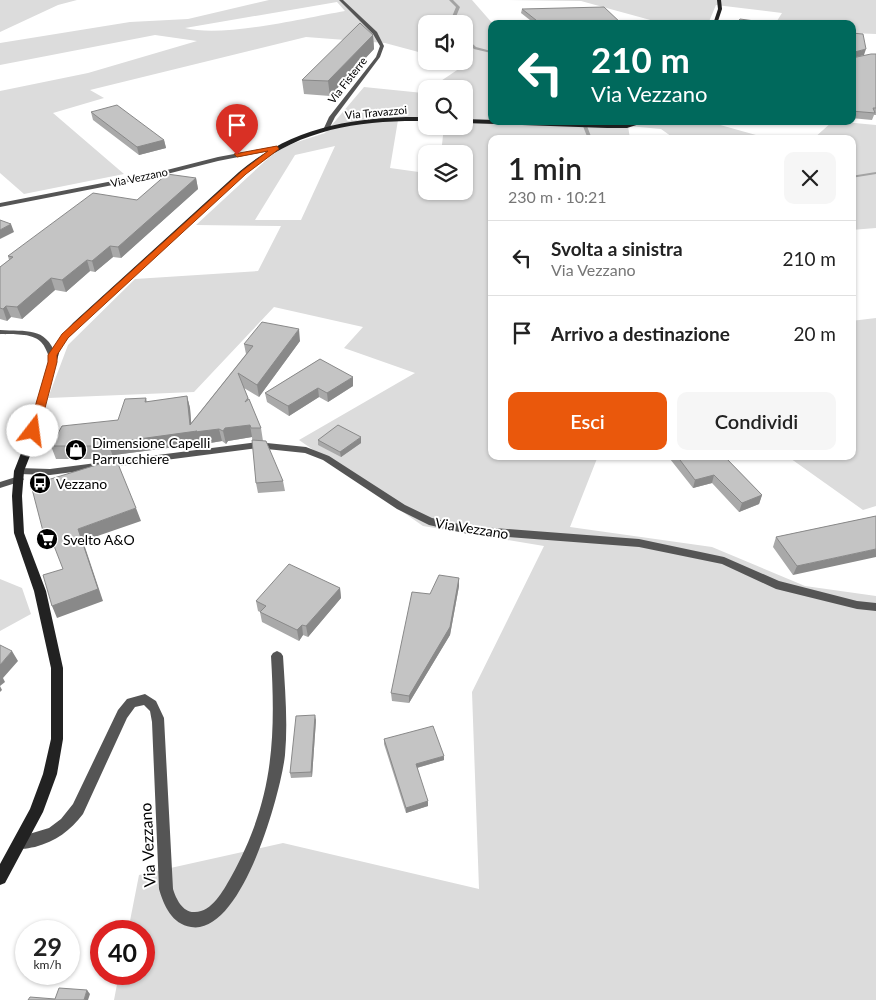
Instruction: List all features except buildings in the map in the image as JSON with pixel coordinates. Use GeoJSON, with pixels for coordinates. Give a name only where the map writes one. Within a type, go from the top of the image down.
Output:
{"type":"FeatureCollection","features":[{"type":"Feature","properties":{"kind":"street","name":"Via Fisterre"},"geometry":{"type":"LineString","coordinates":[[327,128],[332,117],[378,57],[382,46],[375,34],[341,0]]}},
{"type":"Feature","properties":{"kind":"street"},"geometry":{"type":"LineString","coordinates":[[716,20],[720,9],[719,0]]}},
{"type":"Feature","properties":{"kind":"street","name":"Via Travazzoi"},"geometry":{"type":"LineString","coordinates":[[327,128],[378,120],[418,119]]}},
{"type":"Feature","properties":{"kind":"street"},"geometry":{"type":"LineString","coordinates":[[473,121],[488,122]]}},
{"type":"Feature","properties":{"kind":"street"},"geometry":{"type":"LineString","coordinates":[[566,125],[631,125]]}},
{"type":"Feature","properties":{"kind":"street","name":"Via Vezzano"},"geometry":{"type":"LineString","coordinates":[[0,205],[159,174],[218,158],[277,148],[327,128]]}},
{"type":"Feature","properties":{"kind":"street","name":"Via Vezzano"},"geometry":{"type":"LineString","coordinates":[[0,878],[36,812],[50,774],[56,739],[57,668],[40,592],[19,533],[17,496],[19,475],[32,435],[52,362],[52,355],[65,336],[244,172],[277,148]]}},
{"type":"Feature","properties":{"kind":"street"},"geometry":{"type":"LineString","coordinates":[[0,332],[38,334],[45,338],[52,355]]}},
{"type":"Feature","properties":{"kind":"street","name":"Via Vezzano"},"geometry":{"type":"LineString","coordinates":[[19,475],[257,446],[299,449],[326,458],[401,507],[429,521],[468,530],[639,543],[724,561],[776,585],[857,605],[876,607]]}},
{"type":"Feature","properties":{"kind":"street"},"geometry":{"type":"LineString","coordinates":[[0,485],[19,475]]}},
{"type":"Feature","properties":{"kind":"street","name":"Via Vezzano"},"geometry":{"type":"LineString","coordinates":[[21,842],[42,839],[58,832],[69,822],[78,809],[122,714],[131,703],[145,699],[154,704],[158,713],[160,727],[166,890],[170,904],[182,917],[194,922],[211,916],[222,907],[245,865],[273,786],[281,710],[277,656]]}},
{"type":"Feature","properties":{"kind":"shaded area"},"geometry":{"type":"Polygon","coordinates":[[[0,0],[77,0],[58,5],[0,32],[0,0]]]}},
{"type":"Feature","properties":{"kind":"shaded area"},"geometry":{"type":"Polygon","coordinates":[[[269,0],[472,0],[490,20],[488,125],[720,125],[756,135],[669,135],[661,129],[628,126],[629,135],[488,135],[488,460],[596,460],[570,527],[712,547],[805,586],[876,596],[876,1000],[114,1000],[117,985],[155,985],[155,920],[130,920],[139,875],[283,843],[479,889],[472,692],[544,546],[423,526],[299,440],[415,373],[344,348],[363,327],[274,307],[194,392],[48,398],[68,345],[135,279],[258,271],[281,226],[196,225],[276,151],[325,133],[364,87],[418,92],[418,121],[398,120],[390,168],[418,172],[418,200],[473,200],[473,145],[442,145],[443,135],[473,135],[473,80],[442,80],[457,70],[473,70],[473,15],[418,15],[418,52],[385,43],[306,37],[90,90],[104,98],[53,113],[124,174],[24,194],[0,173],[0,91],[88,73],[197,41],[155,35],[0,65],[0,43],[130,22],[188,19],[269,0]],[[337,2],[185,28],[220,31],[286,22],[345,11],[337,2]],[[335,146],[295,155],[255,220],[301,220],[335,146]]]}},
{"type":"Feature","properties":{"kind":"shaded area"},"geometry":{"type":"Polygon","coordinates":[[[504,0],[876,0],[876,34],[856,33],[856,20],[778,20],[782,13],[716,5],[710,20],[650,20],[581,1],[504,0]]]}},
{"type":"Feature","properties":{"kind":"shaded area"},"geometry":{"type":"Polygon","coordinates":[[[856,123],[876,125],[876,228],[856,230],[856,135],[817,135],[829,125],[856,125],[856,123]]]}},
{"type":"Feature","properties":{"kind":"shaded area"},"geometry":{"type":"Polygon","coordinates":[[[876,318],[876,506],[863,510],[793,460],[856,460],[856,320],[876,318]]]}},
{"type":"Feature","properties":{"kind":"shaded area"},"geometry":{"type":"Polygon","coordinates":[[[0,579],[22,588],[31,614],[0,631],[0,579]]]}},
{"type":"Feature","properties":{"kind":"waterway"},"geometry":{"type":"LineString","coordinates":[[451,0],[458,7],[455,15]]}},
{"type":"Feature","properties":{"kind":"waterway"},"geometry":{"type":"LineString","coordinates":[[473,46],[488,51]]}},
{"type":"Feature","properties":{"kind":"waterway"},"geometry":{"type":"LineString","coordinates":[[585,125],[588,135]]}},
{"type":"Feature","properties":{"kind":"waterway"},"geometry":{"type":"LineString","coordinates":[[856,176],[876,173]]}},
{"type":"Feature","properties":{"kind":"place","name":"Dimensione Capelli Parrucchiere"},"geometry":{"type":"Point","coordinates":[76,450]}},
{"type":"Feature","properties":{"kind":"place","name":"Vezzano"},"geometry":{"type":"Point","coordinates":[40,483]}},
{"type":"Feature","properties":{"kind":"place","name":"Svelto A&O"},"geometry":{"type":"Point","coordinates":[47,539]}},
{"type":"Feature","properties":{"kind":"route"},"geometry":{"type":"LineString","coordinates":[[33,431],[52,362],[52,355],[65,336],[244,172],[277,148],[237,155]]}}]}
